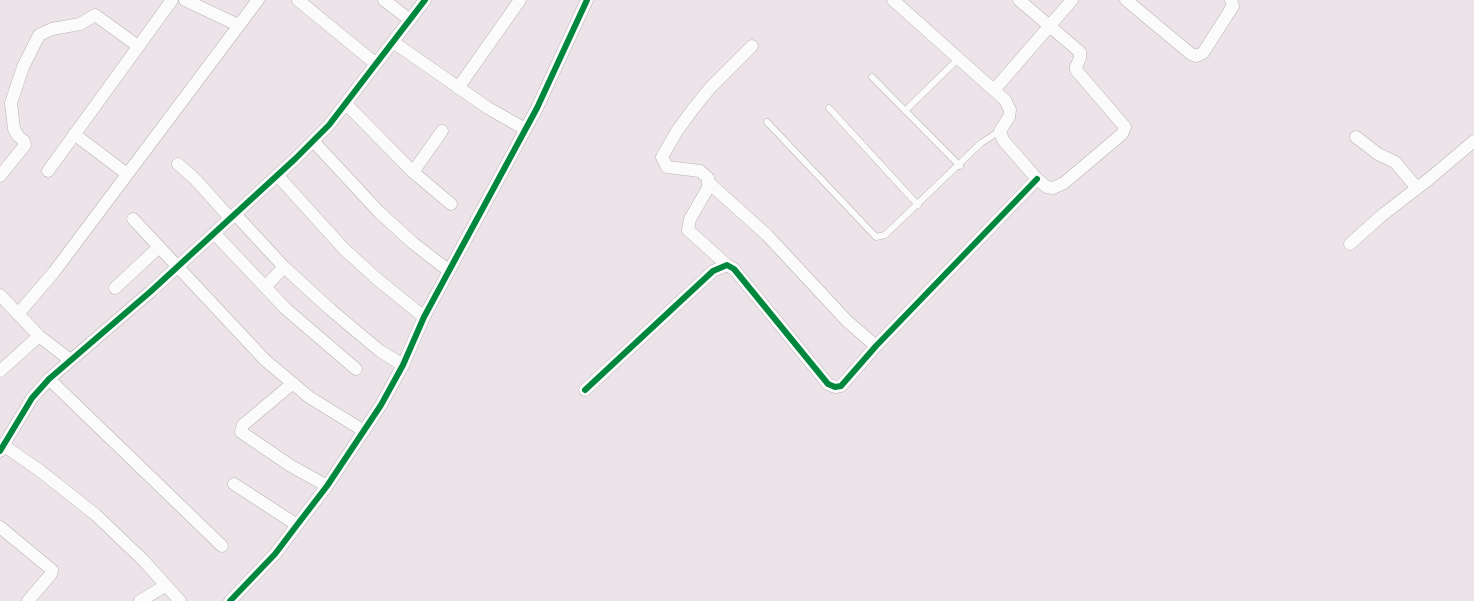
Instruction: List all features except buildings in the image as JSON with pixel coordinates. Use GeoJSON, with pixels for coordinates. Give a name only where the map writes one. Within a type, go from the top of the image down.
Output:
{"type":"FeatureCollection","features":[{"type":"Feature","properties":{"kind":"street"},"geometry":{"type":"LineString","coordinates":[[48,171],[172,0]]}},
{"type":"Feature","properties":{"kind":"street"},"geometry":{"type":"LineString","coordinates":[[185,0],[238,25]]}},
{"type":"Feature","properties":{"kind":"street"},"geometry":{"type":"LineString","coordinates":[[18,314],[54,272],[258,0]]}},
{"type":"Feature","properties":{"kind":"street"},"geometry":{"type":"LineString","coordinates":[[298,0],[376,64]]}},
{"type":"Feature","properties":{"kind":"street"},"geometry":{"type":"LineString","coordinates":[[384,0],[410,20]]}},
{"type":"Feature","properties":{"kind":"street"},"geometry":{"type":"LineString","coordinates":[[180,601],[139,556],[96,515],[45,474],[2,448],[32,398],[49,379],[178,266],[314,142],[346,104],[425,0]]}},
{"type":"Feature","properties":{"kind":"street"},"geometry":{"type":"LineString","coordinates":[[458,88],[520,0]]}},
{"type":"Feature","properties":{"kind":"street"},"geometry":{"type":"LineString","coordinates":[[230,601],[275,554],[327,486],[381,405],[403,365],[424,318],[525,129],[538,108],[587,0]]}},
{"type":"Feature","properties":{"kind":"street"},"geometry":{"type":"LineString","coordinates":[[893,0],[1005,100],[1010,110],[1009,117],[1000,131],[1003,140],[1037,179],[1047,187],[1053,188],[1059,186],[1122,134],[1125,127],[1076,70],[1080,58],[1080,52],[1019,0]]}},
{"type":"Feature","properties":{"kind":"street"},"geometry":{"type":"LineString","coordinates":[[994,90],[1072,0]]}},
{"type":"Feature","properties":{"kind":"street"},"geometry":{"type":"LineString","coordinates":[[1126,0],[1191,54],[1196,56],[1203,53],[1233,6],[1231,0]]}},
{"type":"Feature","properties":{"kind":"street"},"geometry":{"type":"LineString","coordinates":[[0,176],[25,145],[24,141],[18,136],[14,129],[11,103],[23,67],[39,35],[52,29],[80,24],[95,15],[138,46]]}},
{"type":"Feature","properties":{"kind":"street"},"geometry":{"type":"LineString","coordinates":[[393,42],[488,108],[525,129]]}},
{"type":"Feature","properties":{"kind":"street"},"geometry":{"type":"LineString","coordinates":[[752,46],[710,88],[677,131],[662,157],[667,167],[700,171],[708,178],[709,183],[767,234],[847,320],[876,346]]}},
{"type":"Feature","properties":{"kind":"street"},"geometry":{"type":"LineString","coordinates":[[346,104],[413,172],[451,204]]}},
{"type":"Feature","properties":{"kind":"street"},"geometry":{"type":"LineString","coordinates":[[413,172],[442,131]]}},
{"type":"Feature","properties":{"kind":"street"},"geometry":{"type":"LineString","coordinates":[[74,134],[127,174]]}},
{"type":"Feature","properties":{"kind":"street"},"geometry":{"type":"LineString","coordinates":[[1356,137],[1378,154],[1395,162],[1417,188]]}},
{"type":"Feature","properties":{"kind":"street"},"geometry":{"type":"LineString","coordinates":[[1350,244],[1381,216],[1474,141]]}},
{"type":"Feature","properties":{"kind":"street"},"geometry":{"type":"LineString","coordinates":[[314,142],[379,212],[413,243],[449,271]]}},
{"type":"Feature","properties":{"kind":"street"},"geometry":{"type":"LineString","coordinates":[[178,164],[284,266],[357,333],[380,351],[403,365]]}},
{"type":"Feature","properties":{"kind":"street"},"geometry":{"type":"LineString","coordinates":[[277,175],[344,248],[377,279],[424,318]]}},
{"type":"Feature","properties":{"kind":"street"},"geometry":{"type":"LineString","coordinates":[[709,183],[690,219],[688,230],[727,265],[734,269],[828,384],[835,387],[842,386],[876,346],[1037,179]]}},
{"type":"Feature","properties":{"kind":"street"},"geometry":{"type":"LineString","coordinates":[[133,219],[243,337],[292,383],[309,397],[364,431]]}},
{"type":"Feature","properties":{"kind":"street"},"geometry":{"type":"LineString","coordinates":[[214,233],[308,330],[356,369]]}},
{"type":"Feature","properties":{"kind":"street"},"geometry":{"type":"LineString","coordinates":[[116,288],[159,247]]}},
{"type":"Feature","properties":{"kind":"street"},"geometry":{"type":"LineString","coordinates":[[585,390],[712,272],[727,265]]}},
{"type":"Feature","properties":{"kind":"street"},"geometry":{"type":"LineString","coordinates":[[265,287],[284,266]]}},
{"type":"Feature","properties":{"kind":"street"},"geometry":{"type":"LineString","coordinates":[[0,295],[39,336],[70,360]]}},
{"type":"Feature","properties":{"kind":"street"},"geometry":{"type":"LineString","coordinates":[[0,371],[39,336]]}},
{"type":"Feature","properties":{"kind":"street"},"geometry":{"type":"LineString","coordinates":[[49,379],[222,546]]}},
{"type":"Feature","properties":{"kind":"street"},"geometry":{"type":"LineString","coordinates":[[292,383],[243,425],[241,432],[291,466],[327,486]]}},
{"type":"Feature","properties":{"kind":"street"},"geometry":{"type":"LineString","coordinates":[[234,484],[297,525]]}},
{"type":"Feature","properties":{"kind":"street"},"geometry":{"type":"LineString","coordinates":[[0,527],[52,570],[51,574],[28,601]]}},
{"type":"Feature","properties":{"kind":"street"},"geometry":{"type":"LineString","coordinates":[[140,601],[165,586]]}},
{"type":"Feature","properties":{"kind":"lane"},"geometry":{"type":"LineString","coordinates":[[905,111],[959,58]]}},
{"type":"Feature","properties":{"kind":"lane"},"geometry":{"type":"LineString","coordinates":[[872,77],[960,166]]}},
{"type":"Feature","properties":{"kind":"lane"},"geometry":{"type":"LineString","coordinates":[[829,108],[918,206]]}},
{"type":"Feature","properties":{"kind":"lane"},"geometry":{"type":"LineString","coordinates":[[767,122],[876,237],[885,235],[918,206],[982,143],[1000,131]]}},
{"type":"Feature","properties":{"kind":"cycle path"},"geometry":{"type":"LineString","coordinates":[[0,451],[32,398],[49,379],[150,292],[295,159],[329,125],[425,0]]}},
{"type":"Feature","properties":{"kind":"cycle path"},"geometry":{"type":"LineString","coordinates":[[230,601],[275,554],[327,486],[381,405],[403,365],[424,317],[537,108],[587,0]]}},
{"type":"Feature","properties":{"kind":"cycle path"},"geometry":{"type":"LineString","coordinates":[[585,390],[713,271],[727,265],[734,269],[828,384],[835,387],[841,386],[876,346],[1037,179]]}}]}
